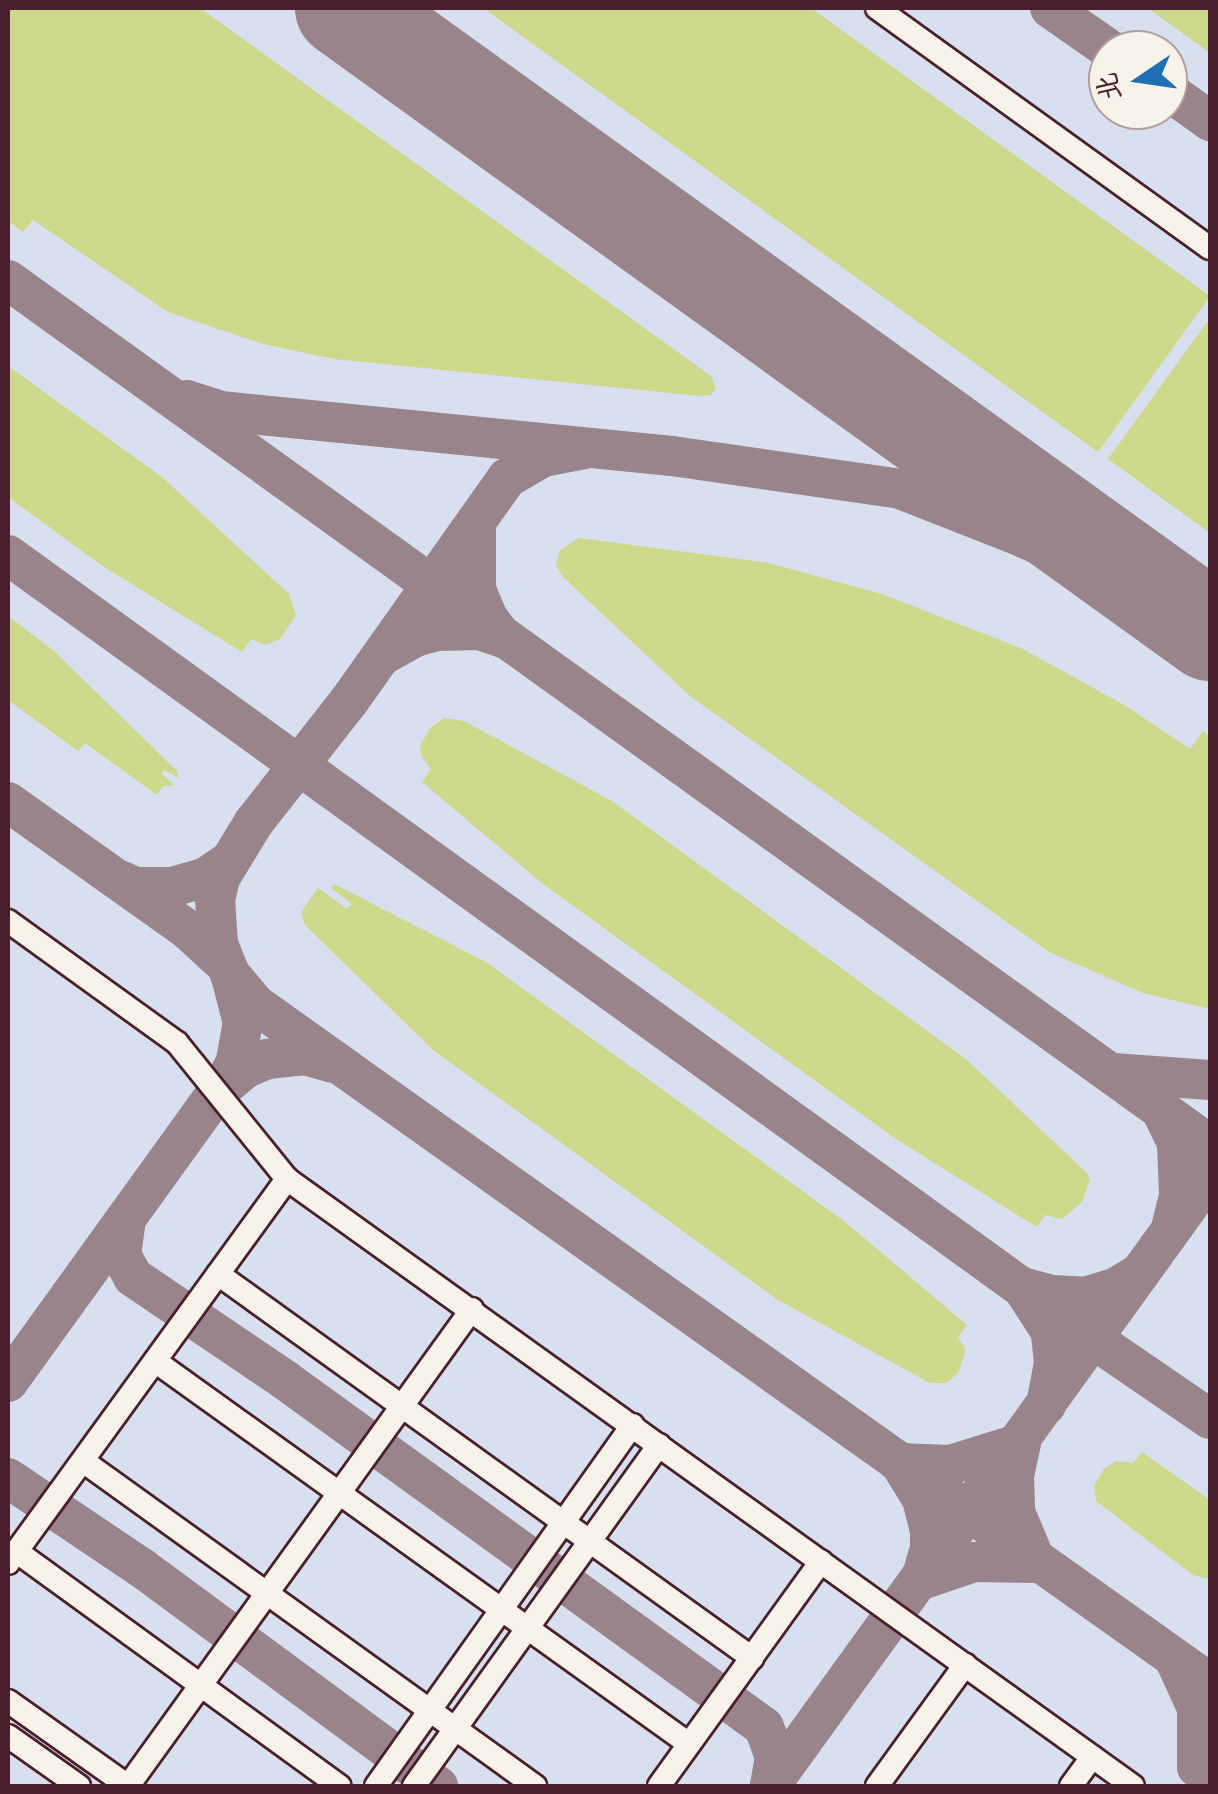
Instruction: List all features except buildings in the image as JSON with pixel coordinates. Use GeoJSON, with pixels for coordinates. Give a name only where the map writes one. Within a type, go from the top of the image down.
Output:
{"type":"FeatureCollection","features":[{"type":"Feature","properties":{"kind":"lane"},"geometry":{"type":"LineString","coordinates":[[877,8],[1210,248]]}},
{"type":"Feature","properties":{"kind":"lane"},"geometry":{"type":"LineString","coordinates":[[8,921],[177,1044],[287,1178],[1132,1786]]}},
{"type":"Feature","properties":{"kind":"lane"},"geometry":{"type":"LineString","coordinates":[[287,1178],[12,1557],[200,1684],[340,1786]]}},
{"type":"Feature","properties":{"kind":"lane"},"geometry":{"type":"LineString","coordinates":[[218,1274],[752,1658]]}},
{"type":"Feature","properties":{"kind":"lane"},"geometry":{"type":"LineString","coordinates":[[8,1702],[128,1786],[472,1309]]}},
{"type":"Feature","properties":{"kind":"lane"},"geometry":{"type":"LineString","coordinates":[[155,1361],[689,1744]]}},
{"type":"Feature","properties":{"kind":"lane"},"geometry":{"type":"LineString","coordinates":[[376,1786],[633,1425]]}},
{"type":"Feature","properties":{"kind":"lane"},"geometry":{"type":"LineString","coordinates":[[414,1786],[659,1445]]}},
{"type":"Feature","properties":{"kind":"lane"},"geometry":{"type":"LineString","coordinates":[[83,1461],[534,1786]]}},
{"type":"Feature","properties":{"kind":"lane"},"geometry":{"type":"LineString","coordinates":[[659,1786],[821,1562]]}},
{"type":"Feature","properties":{"kind":"lane"},"geometry":{"type":"LineString","coordinates":[[878,1786],[965,1665]]}},
{"type":"Feature","properties":{"kind":"lane"},"geometry":{"type":"LineString","coordinates":[[8,1736],[79,1786]]}},
{"type":"Feature","properties":{"kind":"lane"},"geometry":{"type":"LineString","coordinates":[[1071,1786],[1092,1757]]}},
{"type":"Feature","properties":{"kind":"shaded area"},"geometry":{"type":"Polygon","coordinates":[[[8,8],[1210,8],[1210,1786],[8,1786],[8,8]]]}},
{"type":"Feature","properties":{"kind":"green space"},"geometry":{"type":"Polygon","coordinates":[[[8,8],[200,8],[711,376],[716,388],[711,395],[700,396],[334,359],[263,344],[168,312],[33,220],[23,232],[8,221],[8,8]]]}},
{"type":"Feature","properties":{"kind":"green space"},"geometry":{"type":"Polygon","coordinates":[[[483,8],[811,8],[1210,296],[1098,452],[483,8]]]}},
{"type":"Feature","properties":{"kind":"green space"},"geometry":{"type":"Polygon","coordinates":[[[1148,8],[1210,8],[1210,53],[1188,37],[1188,30],[1178,30],[1148,8]]]}},
{"type":"Feature","properties":{"kind":"green space"},"geometry":{"type":"Polygon","coordinates":[[[1210,318],[1210,533],[1108,459],[1210,318]]]}},
{"type":"Feature","properties":{"kind":"green space"},"geometry":{"type":"Polygon","coordinates":[[[8,366],[162,477],[289,594],[296,615],[280,639],[265,645],[251,639],[242,652],[104,567],[8,497],[8,366]]]}},
{"type":"Feature","properties":{"kind":"green space"},"geometry":{"type":"Polygon","coordinates":[[[579,538],[769,563],[882,594],[1023,649],[1126,706],[1190,749],[1203,731],[1210,737],[1210,1009],[1143,993],[1049,952],[690,696],[563,577],[556,565],[560,550],[579,538]]]}},
{"type":"Feature","properties":{"kind":"green space"},"geometry":{"type":"Polygon","coordinates":[[[8,616],[54,651],[177,771],[179,778],[165,770],[161,773],[174,785],[163,786],[157,795],[85,743],[78,751],[8,700],[8,616]]]}},
{"type":"Feature","properties":{"kind":"green space"},"geometry":{"type":"Polygon","coordinates":[[[444,718],[464,721],[612,801],[967,1060],[1087,1173],[1090,1180],[1082,1202],[1062,1219],[1045,1215],[1037,1227],[896,1139],[543,884],[422,782],[431,769],[420,746],[430,728],[444,718]]]}},
{"type":"Feature","properties":{"kind":"green space"},"geometry":{"type":"Polygon","coordinates":[[[334,884],[486,962],[844,1221],[967,1325],[958,1337],[966,1350],[958,1373],[946,1383],[930,1383],[778,1300],[433,1050],[305,925],[301,912],[318,888],[347,909],[352,904],[331,888],[334,884]]]}},
{"type":"Feature","properties":{"kind":"green space"},"geometry":{"type":"Polygon","coordinates":[[[1142,1452],[1210,1500],[1210,1579],[1193,1575],[1096,1501],[1094,1486],[1104,1469],[1116,1461],[1133,1463],[1142,1452]]]}},
{"type":"Feature","properties":{"kind":"taxiway"},"geometry":{"type":"LineString","coordinates":[[1050,8],[1088,35]]}},
{"type":"Feature","properties":{"kind":"taxiway"},"geometry":{"type":"LineString","coordinates":[[1188,105],[1210,121]]}},
{"type":"Feature","properties":{"kind":"taxiway"},"geometry":{"type":"LineString","coordinates":[[8,280],[1210,1145]]}},
{"type":"Feature","properties":{"kind":"taxiway"},"geometry":{"type":"LineString","coordinates":[[187,400],[221,411],[672,456],[900,489],[1022,537],[1186,612]]}},
{"type":"Feature","properties":{"kind":"taxiway"},"geometry":{"type":"LineString","coordinates":[[589,448],[543,457],[507,478],[349,701],[254,822],[220,878],[215,899],[218,944],[230,974],[255,1004],[1210,1683]]}},
{"type":"Feature","properties":{"kind":"taxiway"},"geometry":{"type":"LineString","coordinates":[[383,655],[415,637],[437,631],[479,630],[503,638],[488,618],[476,590],[476,522]]}},
{"type":"Feature","properties":{"kind":"taxiway"},"geometry":{"type":"LineString","coordinates":[[8,555],[1096,1341],[1210,1419]]}},
{"type":"Feature","properties":{"kind":"taxiway"},"geometry":{"type":"LineString","coordinates":[[8,802],[188,930],[225,964]]}},
{"type":"Feature","properties":{"kind":"taxiway"},"geometry":{"type":"LineString","coordinates":[[122,881],[135,887],[172,887],[206,877],[230,861]]}},
{"type":"Feature","properties":{"kind":"taxiway"},"geometry":{"type":"LineString","coordinates":[[8,1382],[228,1077],[236,1061],[243,1023],[231,977]]}},
{"type":"Feature","properties":{"kind":"taxiway"},"geometry":{"type":"LineString","coordinates":[[222,1088],[246,1068],[267,1059],[305,1055],[333,1063]]}},
{"type":"Feature","properties":{"kind":"taxiway"},"geometry":{"type":"LineString","coordinates":[[1113,1073],[1210,1080]]}},
{"type":"Feature","properties":{"kind":"taxiway"},"geometry":{"type":"LineString","coordinates":[[1160,1108],[1177,1143],[1179,1196],[1172,1224]]}},
{"type":"Feature","properties":{"kind":"taxiway"},"geometry":{"type":"LineString","coordinates":[[770,1786],[1210,1176]]}},
{"type":"Feature","properties":{"kind":"taxiway"},"geometry":{"type":"LineString","coordinates":[[126,1219],[121,1255],[133,1277],[285,1380],[764,1727],[775,1757],[770,1786]]}},
{"type":"Feature","properties":{"kind":"taxiway"},"geometry":{"type":"LineString","coordinates":[[1046,1405],[1054,1363],[1051,1332],[1022,1287],[1052,1295],[1085,1297],[1115,1288],[1140,1273]]}},
{"type":"Feature","properties":{"kind":"taxiway"},"geometry":{"type":"LineString","coordinates":[[899,1463],[950,1465],[1021,1443],[1014,1477],[1015,1512],[1036,1562]]}},
{"type":"Feature","properties":{"kind":"taxiway"},"geometry":{"type":"LineString","coordinates":[[904,1470],[922,1499],[930,1532],[921,1580],[974,1562],[1037,1563]]}},
{"type":"Feature","properties":{"kind":"taxiway"},"geometry":{"type":"LineString","coordinates":[[8,1478],[142,1568],[438,1786]]}},
{"type":"Feature","properties":{"kind":"taxiway"},"geometry":{"type":"LineString","coordinates":[[1175,1660],[1197,1708],[1197,1767],[1210,1761]]}},
{"type":"Feature","properties":{"kind":"runway"},"geometry":{"type":"LineString","coordinates":[[345,8],[1210,631]]}}]}
